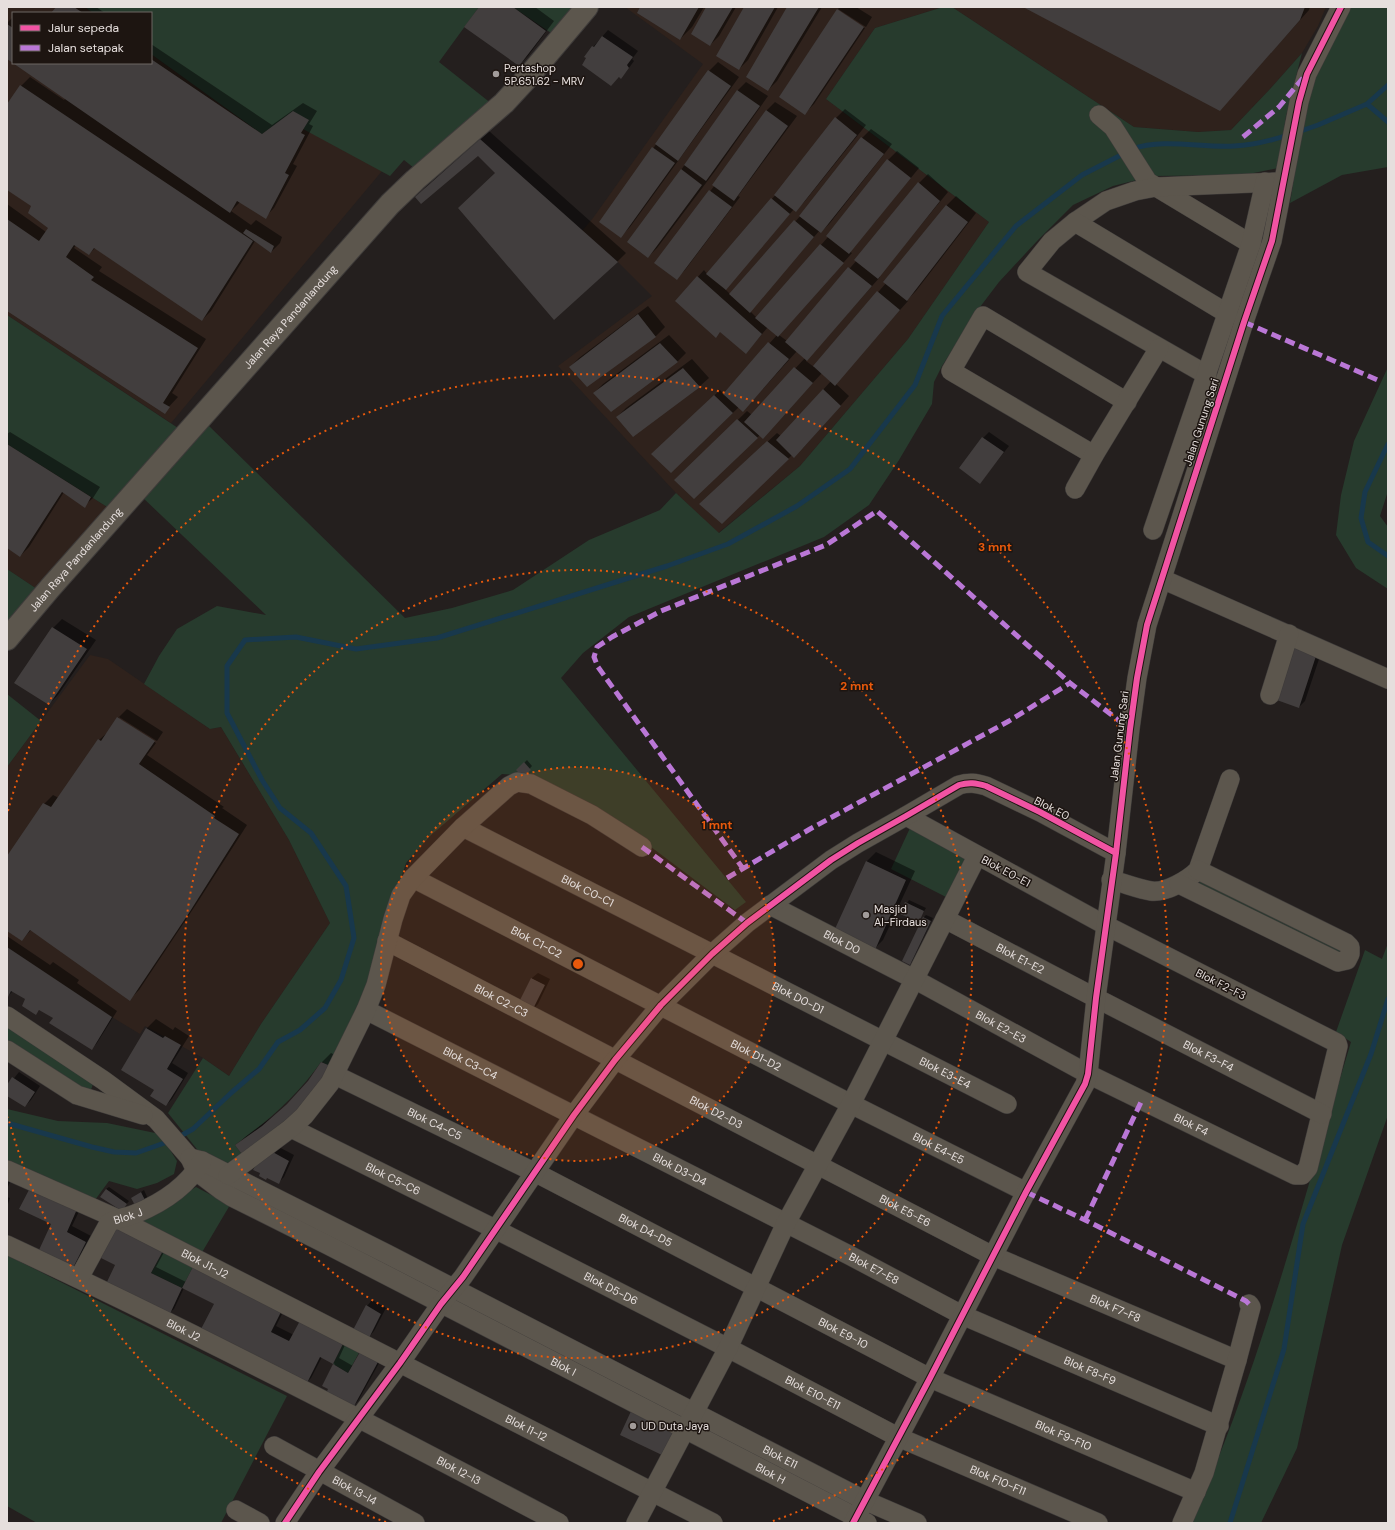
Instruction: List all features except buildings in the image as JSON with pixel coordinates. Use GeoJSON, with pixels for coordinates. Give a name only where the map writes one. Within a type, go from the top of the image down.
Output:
{"type":"FeatureCollection","features":[{"type":"Feature","properties":{"kind":"street","name":"Jalan Raya Pandanlandung"},"geometry":{"type":"LineString","coordinates":[[7,639],[50,588],[390,204],[415,180],[504,103],[587,7]]}},
{"type":"Feature","properties":{"kind":"street","name":"Jalan Gunung Sari"},"geometry":{"type":"LineString","coordinates":[[859,1521],[866,1501],[898,1437],[1026,1192],[1085,1084],[1088,1074],[1105,925],[1116,853],[1137,678],[1147,625],[1244,322],[1272,241],[1285,182],[1299,102],[1307,74],[1341,7]]}},
{"type":"Feature","properties":{"kind":"street"},"geometry":{"type":"LineString","coordinates":[[1099,115],[1113,127],[1148,182],[1251,244]]}},
{"type":"Feature","properties":{"kind":"street"},"geometry":{"type":"LineString","coordinates":[[1153,530],[1251,244],[1265,182]]}},
{"type":"Feature","properties":{"kind":"street"},"geometry":{"type":"LineString","coordinates":[[1207,375],[1027,272],[1052,241],[1074,222],[1106,201],[1156,187],[1285,182]]}},
{"type":"Feature","properties":{"kind":"street"},"geometry":{"type":"LineString","coordinates":[[1074,222],[1228,314]]}},
{"type":"Feature","properties":{"kind":"street"},"geometry":{"type":"LineString","coordinates":[[1094,455],[951,371],[983,316],[1127,402]]}},
{"type":"Feature","properties":{"kind":"street"},"geometry":{"type":"LineString","coordinates":[[1075,489],[1159,348]]}},
{"type":"Feature","properties":{"kind":"street"},"geometry":{"type":"LineString","coordinates":[[1162,579],[1388,679]]}},
{"type":"Feature","properties":{"kind":"street"},"geometry":{"type":"LineString","coordinates":[[1270,695],[1289,634]]}},
{"type":"Feature","properties":{"kind":"street"},"geometry":{"type":"LineString","coordinates":[[1111,880],[1151,891],[1160,890],[1179,884],[1190,878],[1198,870],[1230,779]]}},
{"type":"Feature","properties":{"kind":"street"},"geometry":{"type":"LineString","coordinates":[[228,1175],[291,1128],[312,1107],[330,1083],[366,1010],[376,985],[393,918],[401,895],[413,878],[462,827],[509,786],[517,782],[525,782],[592,815],[642,847]]}},
{"type":"Feature","properties":{"kind":"street","name":"Blok E0"},"geometry":{"type":"LineString","coordinates":[[906,816],[959,785],[967,782],[977,783],[1040,812],[1116,853]]}},
{"type":"Feature","properties":{"kind":"street"},"geometry":{"type":"LineString","coordinates":[[285,1523],[319,1472],[400,1363],[441,1304],[463,1277],[574,1115],[615,1060],[661,1005],[712,954],[770,905],[858,842],[906,816]]}},
{"type":"Feature","properties":{"kind":"street","name":"Blok E0-E1"},"geometry":{"type":"LineString","coordinates":[[906,816],[1105,925]]}},
{"type":"Feature","properties":{"kind":"street","name":"Blok C0-C1"},"geometry":{"type":"LineString","coordinates":[[462,827],[712,954]]}},
{"type":"Feature","properties":{"kind":"street"},"geometry":{"type":"LineString","coordinates":[[636,1523],[728,1348],[786,1223],[851,1104],[977,856]]}},
{"type":"Feature","properties":{"kind":"street"},"geometry":{"type":"LineString","coordinates":[[1179,884],[1338,962],[1347,960],[1350,954],[1350,947],[1346,943],[1198,870]]}},
{"type":"Feature","properties":{"kind":"street","name":"Blok C1-C2"},"geometry":{"type":"LineString","coordinates":[[413,878],[661,1005]]}},
{"type":"Feature","properties":{"kind":"street","name":"Blok D0"},"geometry":{"type":"LineString","coordinates":[[770,905],[914,980]]}},
{"type":"Feature","properties":{"kind":"street","name":"Blok E1-E2"},"geometry":{"type":"LineString","coordinates":[[945,919],[1096,998]]}},
{"type":"Feature","properties":{"kind":"street","name":"Blok F2-F3"},"geometry":{"type":"LineString","coordinates":[[1105,925],[1337,1043],[1338,1046],[1322,1114]]}},
{"type":"Feature","properties":{"kind":"street","name":"Blok C2-C3"},"geometry":{"type":"LineString","coordinates":[[387,941],[615,1060]]}},
{"type":"Feature","properties":{"kind":"street","name":"Blok D0-D1"},"geometry":{"type":"LineString","coordinates":[[712,954],[883,1042]]}},
{"type":"Feature","properties":{"kind":"street","name":"Blok E2-E3"},"geometry":{"type":"LineString","coordinates":[[914,980],[1088,1074]]}},
{"type":"Feature","properties":{"kind":"street","name":"Blok F3-F4"},"geometry":{"type":"LineString","coordinates":[[1096,998],[1322,1114]]}},
{"type":"Feature","properties":{"kind":"street","name":"Blok D1-D2"},"geometry":{"type":"LineString","coordinates":[[661,1005],[851,1104]]}},
{"type":"Feature","properties":{"kind":"street","name":"Blok C3-C4"},"geometry":{"type":"LineString","coordinates":[[366,1010],[574,1115]]}},
{"type":"Feature","properties":{"kind":"street"},"geometry":{"type":"LineString","coordinates":[[7,1016],[103,1080],[156,1119],[194,1161]]}},
{"type":"Feature","properties":{"kind":"street","name":"Blok E3-E4"},"geometry":{"type":"LineString","coordinates":[[883,1042],[1007,1104]]}},
{"type":"Feature","properties":{"kind":"street"},"geometry":{"type":"LineString","coordinates":[[7,1050],[77,1095],[156,1119]]}},
{"type":"Feature","properties":{"kind":"street","name":"Blok D2-D3"},"geometry":{"type":"LineString","coordinates":[[615,1060],[817,1164]]}},
{"type":"Feature","properties":{"kind":"street","name":"Blok F4"},"geometry":{"type":"LineString","coordinates":[[1088,1074],[1295,1175],[1302,1174],[1308,1168],[1322,1114]]}},
{"type":"Feature","properties":{"kind":"street","name":"Blok C4-C5"},"geometry":{"type":"LineString","coordinates":[[335,1075],[535,1172]]}},
{"type":"Feature","properties":{"kind":"street","name":"Blok E4-E5"},"geometry":{"type":"LineString","coordinates":[[851,1104],[1026,1192]]}},
{"type":"Feature","properties":{"kind":"street","name":"Blok D3-D4"},"geometry":{"type":"LineString","coordinates":[[574,1115],[786,1223]]}},
{"type":"Feature","properties":{"kind":"street","name":"Blok C5-C6"},"geometry":{"type":"LineString","coordinates":[[291,1128],[495,1229]]}},
{"type":"Feature","properties":{"kind":"street","name":"Blok E11"},"geometry":{"type":"LineString","coordinates":[[194,1161],[228,1175],[339,1229],[866,1501],[917,1523]]}},
{"type":"Feature","properties":{"kind":"street","name":"Blok J"},"geometry":{"type":"LineString","coordinates":[[79,1278],[109,1223],[120,1220],[155,1205],[170,1196],[184,1185],[194,1161]]}},
{"type":"Feature","properties":{"kind":"street","name":"Blok I"},"geometry":{"type":"LineString","coordinates":[[194,1161],[220,1190],[232,1197],[685,1429]]}},
{"type":"Feature","properties":{"kind":"street","name":"Blok E5-E6"},"geometry":{"type":"LineString","coordinates":[[817,1164],[993,1256]]}},
{"type":"Feature","properties":{"kind":"street","name":"Blok J1-J2"},"geometry":{"type":"LineString","coordinates":[[7,1170],[120,1220],[400,1363]]}},
{"type":"Feature","properties":{"kind":"street","name":"Blok D4-D5"},"geometry":{"type":"LineString","coordinates":[[535,1172],[756,1287]]}},
{"type":"Feature","properties":{"kind":"street","name":"Blok E7-E8"},"geometry":{"type":"LineString","coordinates":[[786,1223],[962,1315]]}},
{"type":"Feature","properties":{"kind":"street","name":"Blok D5-D6"},"geometry":{"type":"LineString","coordinates":[[495,1229],[728,1348]]}},
{"type":"Feature","properties":{"kind":"street","name":"Blok J2"},"geometry":{"type":"LineString","coordinates":[[7,1244],[79,1278],[360,1418]]}},
{"type":"Feature","properties":{"kind":"street","name":"Blok F7-F8"},"geometry":{"type":"LineString","coordinates":[[993,1256],[1237,1360]]}},
{"type":"Feature","properties":{"kind":"street","name":"Blok E9-10"},"geometry":{"type":"LineString","coordinates":[[756,1287],[930,1378]]}},
{"type":"Feature","properties":{"kind":"street"},"geometry":{"type":"LineString","coordinates":[[1182,1523],[1204,1473],[1219,1426],[1251,1307],[1249,1304]]}},
{"type":"Feature","properties":{"kind":"street","name":"Blok F8-F9"},"geometry":{"type":"LineString","coordinates":[[962,1315],[1219,1426]]}},
{"type":"Feature","properties":{"kind":"street","name":"Blok E10-E11"},"geometry":{"type":"LineString","coordinates":[[728,1348],[898,1437]]}},
{"type":"Feature","properties":{"kind":"street","name":"Blok I1-I2"},"geometry":{"type":"LineString","coordinates":[[400,1363],[713,1523]]}},
{"type":"Feature","properties":{"kind":"street","name":"Blok F9-F10"},"geometry":{"type":"LineString","coordinates":[[930,1378],[1196,1492]]}},
{"type":"Feature","properties":{"kind":"street","name":"Blok I2-I3"},"geometry":{"type":"LineString","coordinates":[[360,1418],[559,1523]]}},
{"type":"Feature","properties":{"kind":"street","name":"Blok H"},"geometry":{"type":"LineString","coordinates":[[685,1429],[859,1521]]}},
{"type":"Feature","properties":{"kind":"street","name":"Blok F10-F11"},"geometry":{"type":"LineString","coordinates":[[898,1437],[1098,1523]]}},
{"type":"Feature","properties":{"kind":"street","name":"Blok I3-I4"},"geometry":{"type":"LineString","coordinates":[[274,1446],[319,1472],[415,1523]]}},
{"type":"Feature","properties":{"kind":"street"},"geometry":{"type":"LineString","coordinates":[[236,1510],[260,1523]]}},
{"type":"Feature","properties":{"kind":"shaded area"},"geometry":{"type":"Polygon","coordinates":[[[8,7],[85,7],[92,12],[12,12],[12,64],[152,64],[152,55],[262,134],[293,111],[304,129],[382,171],[171,423],[7,315],[8,7]]]}},
{"type":"Feature","properties":{"kind":"shaded area"},"geometry":{"type":"Polygon","coordinates":[[[625,7],[943,7],[875,28],[826,99],[989,222],[908,339],[800,466],[718,533],[676,493],[558,366],[652,296],[618,262],[582,231],[593,218],[703,64],[625,7]]]}},
{"type":"Feature","properties":{"kind":"shaded area"},"geometry":{"type":"Polygon","coordinates":[[[952,7],[1326,7],[1318,26],[1302,53],[1231,130],[1198,132],[1134,127],[952,7]]]}},
{"type":"Feature","properties":{"kind":"shaded area"},"geometry":{"type":"Polygon","coordinates":[[[7,444],[112,510],[40,591],[7,569],[7,444]]]}},
{"type":"Feature","properties":{"kind":"shaded area"},"geometry":{"type":"Polygon","coordinates":[[[90,655],[108,659],[210,729],[221,727],[289,840],[330,923],[261,1024],[229,1076],[203,1058],[145,1026],[140,1034],[97,1008],[7,947],[7,767],[90,655]]]}},
{"type":"Feature","properties":{"kind":"green space"},"geometry":{"type":"Polygon","coordinates":[[[85,7],[479,7],[439,62],[492,104],[414,168],[404,160],[390,176],[303,129],[293,112],[262,134],[152,55],[152,12],[92,12],[85,7]]]}},
{"type":"Feature","properties":{"kind":"green space"},"geometry":{"type":"Polygon","coordinates":[[[513,7],[575,7],[551,33],[513,7]]]}},
{"type":"Feature","properties":{"kind":"green space"},"geometry":{"type":"Polygon","coordinates":[[[943,7],[952,7],[1134,127],[1198,132],[1231,130],[1302,53],[1286,116],[1278,168],[1244,175],[1153,176],[1113,186],[1073,205],[999,282],[977,311],[942,366],[934,382],[932,404],[899,460],[869,505],[824,537],[629,617],[583,653],[561,678],[746,902],[735,910],[611,817],[534,776],[502,774],[430,836],[406,863],[374,977],[333,1067],[321,1062],[292,1097],[259,1127],[235,1145],[244,1157],[227,1169],[200,1153],[168,1113],[203,1058],[229,1076],[261,1024],[330,923],[289,840],[221,727],[210,729],[144,684],[159,656],[177,629],[217,606],[266,615],[141,496],[208,425],[405,618],[452,608],[513,590],[589,540],[660,510],[676,493],[719,533],[800,466],[908,339],[989,222],[826,99],[875,28],[943,7]]]}},
{"type":"Feature","properties":{"kind":"green space"},"geometry":{"type":"Polygon","coordinates":[[[1350,7],[1388,7],[1388,167],[1342,175],[1290,203],[1306,102],[1321,61],[1338,34],[1350,7]]]}},
{"type":"Feature","properties":{"kind":"green space"},"geometry":{"type":"Polygon","coordinates":[[[7,315],[178,428],[112,510],[7,444],[7,315]]]}},
{"type":"Feature","properties":{"kind":"green space"},"geometry":{"type":"Polygon","coordinates":[[[1388,367],[1388,491],[1380,516],[1388,527],[1388,589],[1356,568],[1336,535],[1341,495],[1354,441],[1388,367]]]}},
{"type":"Feature","properties":{"kind":"green space"},"geometry":{"type":"Polygon","coordinates":[[[7,569],[40,591],[7,629],[7,569]]]}},
{"type":"Feature","properties":{"kind":"green space"},"geometry":{"type":"Polygon","coordinates":[[[7,694],[41,721],[7,767],[7,694]]]}},
{"type":"Feature","properties":{"kind":"green space"},"geometry":{"type":"Polygon","coordinates":[[[910,828],[967,857],[946,897],[891,869],[910,828]]]}},
{"type":"Feature","properties":{"kind":"green space"},"geometry":{"type":"Polygon","coordinates":[[[1201,880],[1340,950],[1340,954],[1201,885],[1199,883],[1201,880]]]}},
{"type":"Feature","properties":{"kind":"green space"},"geometry":{"type":"Polygon","coordinates":[[[1388,943],[1388,1115],[1342,1245],[1297,1448],[1261,1523],[1191,1523],[1216,1465],[1259,1346],[1351,1042],[1336,1032],[1365,950],[1382,959],[1388,943]]]}},
{"type":"Feature","properties":{"kind":"green space"},"geometry":{"type":"Polygon","coordinates":[[[7,1025],[93,1084],[91,1090],[86,1091],[7,1041],[7,1025]]]}},
{"type":"Feature","properties":{"kind":"green space"},"geometry":{"type":"Polygon","coordinates":[[[7,1109],[58,1121],[107,1123],[160,1134],[177,1161],[174,1174],[157,1183],[137,1189],[109,1181],[95,1200],[7,1164],[7,1109]]]}},
{"type":"Feature","properties":{"kind":"green space"},"geometry":{"type":"Polygon","coordinates":[[[196,1187],[230,1205],[201,1254],[147,1229],[142,1220],[196,1187]]]}},
{"type":"Feature","properties":{"kind":"green space"},"geometry":{"type":"Polygon","coordinates":[[[164,1249],[195,1263],[182,1288],[151,1273],[164,1249]]]}},
{"type":"Feature","properties":{"kind":"green space"},"geometry":{"type":"Polygon","coordinates":[[[7,1255],[287,1396],[221,1523],[37,1523],[7,1506],[7,1255]]]}},
{"type":"Feature","properties":{"kind":"green space"},"geometry":{"type":"Polygon","coordinates":[[[345,1340],[361,1349],[348,1373],[333,1364],[345,1340]]]}},
{"type":"Feature","properties":{"kind":"waterway"},"geometry":{"type":"LineString","coordinates":[[1298,132],[1367,104],[1388,85]]}},
{"type":"Feature","properties":{"kind":"waterway"},"geometry":{"type":"LineString","coordinates":[[1367,104],[1388,122]]}},
{"type":"Feature","properties":{"kind":"waterway"},"geometry":{"type":"LineString","coordinates":[[1132,149],[1157,144],[1221,146],[1241,145],[1261,142],[1288,135]]}},
{"type":"Feature","properties":{"kind":"waterway"},"geometry":{"type":"LineString","coordinates":[[177,1138],[193,1129],[259,1069],[278,1042],[300,1030],[325,1008],[341,980],[354,938],[346,886],[311,833],[280,808],[262,780],[227,713],[227,666],[245,640],[296,637],[356,649],[437,638],[667,566],[728,544],[797,506],[850,469],[915,385],[942,316],[1016,226],[1082,175],[1125,153]]}},
{"type":"Feature","properties":{"kind":"waterway"},"geometry":{"type":"LineString","coordinates":[[1388,444],[1365,492],[1361,518],[1368,542],[1388,556]]}},
{"type":"Feature","properties":{"kind":"waterway"},"geometry":{"type":"LineString","coordinates":[[1230,1523],[1284,1349],[1303,1224],[1371,1054],[1388,999]]}},
{"type":"Feature","properties":{"kind":"waterway"},"geometry":{"type":"LineString","coordinates":[[7,1123],[114,1152],[136,1153],[170,1141]]}},
{"type":"Feature","properties":{"kind":"marked path"},"geometry":{"type":"LineString","coordinates":[[1243,137],[1279,107],[1303,78]]}},
{"type":"Feature","properties":{"kind":"marked path"},"geometry":{"type":"LineString","coordinates":[[1244,322],[1380,381]]}},
{"type":"Feature","properties":{"kind":"marked path"},"geometry":{"type":"LineString","coordinates":[[744,870],[598,667],[594,657],[597,647],[612,637],[661,611],[826,545],[877,511],[1070,683],[1130,729]]}},
{"type":"Feature","properties":{"kind":"marked path"},"geometry":{"type":"LineString","coordinates":[[727,878],[810,829],[1009,721],[1070,683]]}},
{"type":"Feature","properties":{"kind":"marked path"},"geometry":{"type":"LineString","coordinates":[[642,847],[747,923]]}},
{"type":"Feature","properties":{"kind":"marked path"},"geometry":{"type":"LineString","coordinates":[[1085,1220],[1142,1100]]}},
{"type":"Feature","properties":{"kind":"marked path"},"geometry":{"type":"LineString","coordinates":[[1026,1192],[1085,1220],[1246,1301],[1249,1304]]}},
{"type":"Feature","properties":{"kind":"cycle path"},"geometry":{"type":"LineString","coordinates":[[853,1523],[1026,1192],[1085,1084],[1088,1074],[1096,998],[1116,853],[1130,729],[1137,678],[1147,625],[1244,322],[1272,241],[1299,102],[1307,74],[1341,7]]}},
{"type":"Feature","properties":{"kind":"cycle path"},"geometry":{"type":"LineString","coordinates":[[285,1523],[319,1472],[400,1363],[441,1304],[463,1277],[574,1115],[615,1060],[661,1005],[712,954],[747,923],[831,860],[959,785],[966,783],[986,786],[1040,812],[1116,853]]}},
{"type":"Feature","properties":{"kind":"place","name":"Pertashop 5P.651.62 - MRV"},"geometry":{"type":"Point","coordinates":[496,74]}},
{"type":"Feature","properties":{"kind":"place","name":"Masjid Al-Firdaus"},"geometry":{"type":"Point","coordinates":[866,915]}},
{"type":"Feature","properties":{"kind":"place","name":"UD Duta Jaya"},"geometry":{"type":"Point","coordinates":[633,1426]}}]}
